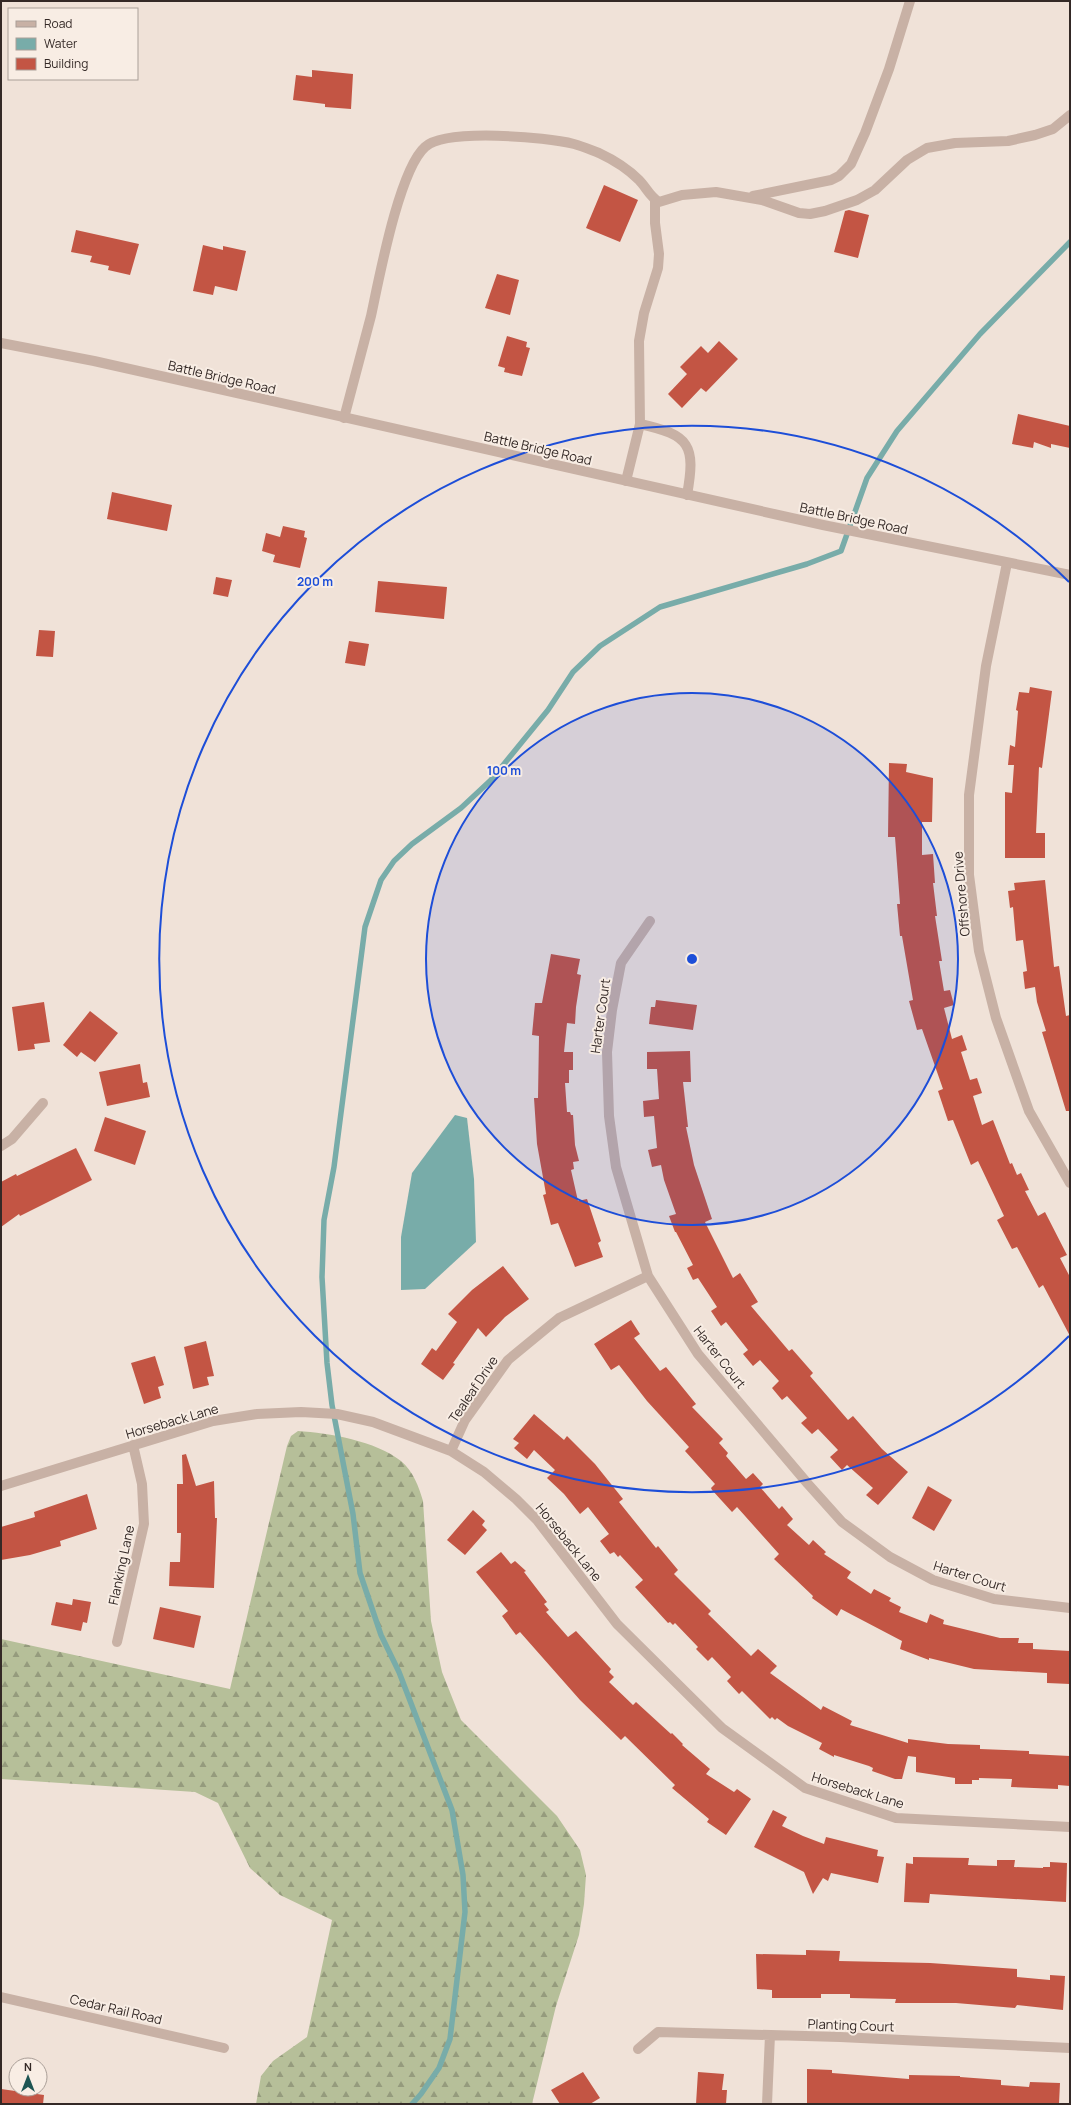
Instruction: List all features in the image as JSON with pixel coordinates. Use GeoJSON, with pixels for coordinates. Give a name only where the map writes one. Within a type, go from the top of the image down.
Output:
{"type":"FeatureCollection","features":[{"type":"Feature","properties":{"kind":"street"},"geometry":{"type":"LineString","coordinates":[[747,197],[831,180],[845,171],[851,164],[872,116],[889,69],[910,1]]}},
{"type":"Feature","properties":{"kind":"street"},"geometry":{"type":"LineString","coordinates":[[655,200],[666,201],[682,195],[716,192],[747,197],[799,213],[810,214],[825,211],[857,200],[875,190],[907,160],[927,148],[954,142],[1008,141],[1035,135],[1053,129],[1070,115]]}},
{"type":"Feature","properties":{"kind":"street"},"geometry":{"type":"LineString","coordinates":[[344,418],[397,208],[412,166],[424,147],[445,138],[471,136],[502,136],[574,144],[600,153],[623,166],[640,181],[655,200],[655,223],[659,254],[658,268],[644,313],[639,341],[640,424],[626,481]]}},
{"type":"Feature","properties":{"kind":"street","name":"Battle Bridge Road"},"geometry":{"type":"LineString","coordinates":[[1,343],[94,361],[687,495],[1070,575]]}},
{"type":"Feature","properties":{"kind":"street"},"geometry":{"type":"LineString","coordinates":[[640,424],[670,432],[686,444],[690,452],[687,495]]}},
{"type":"Feature","properties":{"kind":"street","name":"Offshore Drive"},"geometry":{"type":"LineString","coordinates":[[1007,563],[986,666],[969,795],[970,875],[979,951],[996,1018],[1029,1111],[1070,1183]]}},
{"type":"Feature","properties":{"kind":"street","name":"Harter Court"},"geometry":{"type":"LineString","coordinates":[[650,921],[621,963],[612,1010],[607,1052],[609,1116],[616,1167],[648,1276],[698,1354],[842,1522],[890,1557],[933,1580],[994,1599],[1070,1608]]}},
{"type":"Feature","properties":{"kind":"street"},"geometry":{"type":"LineString","coordinates":[[1,1146],[12,1138],[43,1103]]}},
{"type":"Feature","properties":{"kind":"street","name":"Tealeaf Drive"},"geometry":{"type":"LineString","coordinates":[[451,1451],[465,1420],[508,1360],[559,1318],[648,1276]]}},
{"type":"Feature","properties":{"kind":"street","name":"Horseback Lane"},"geometry":{"type":"LineString","coordinates":[[1,1486],[213,1420],[257,1414],[301,1412],[337,1414],[373,1422],[451,1451],[484,1472],[516,1499],[538,1520],[616,1624],[722,1728],[805,1788],[896,1818],[1070,1827]]}},
{"type":"Feature","properties":{"kind":"street","name":"Flanking Lane"},"geometry":{"type":"LineString","coordinates":[[117,1642],[144,1524],[142,1484],[133,1445]]}},
{"type":"Feature","properties":{"kind":"street","name":"Cedar Rail Road"},"geometry":{"type":"LineString","coordinates":[[1,1997],[224,2048]]}},
{"type":"Feature","properties":{"kind":"street","name":"Planting Court"},"geometry":{"type":"LineString","coordinates":[[638,2049],[658,2032],[770,2035],[1070,2048]]}},
{"type":"Feature","properties":{"kind":"street"},"geometry":{"type":"LineString","coordinates":[[768,2104],[770,2035]]}},
{"type":"Feature","properties":{"kind":"green space"},"geometry":{"type":"Polygon","coordinates":[[[298,1431],[338,1436],[366,1443],[391,1454],[401,1461],[412,1474],[423,1501],[431,1621],[442,1672],[461,1720],[557,1816],[580,1850],[586,1875],[584,1904],[579,1935],[556,2006],[532,2104],[256,2104],[261,2076],[273,2061],[307,2037],[332,1920],[280,1895],[250,1868],[218,1803],[195,1792],[1,1779],[1,1639],[230,1689],[287,1446],[291,1436],[298,1431]]]}},
{"type":"Feature","properties":{"kind":"water"},"geometry":{"type":"Polygon","coordinates":[[[455,1115],[467,1118],[474,1179],[476,1242],[425,1289],[401,1290],[401,1237],[412,1173],[455,1115]]]}},
{"type":"Feature","properties":{"kind":"building"},"geometry":{"type":"Polygon","coordinates":[[[312,70],[353,74],[351,109],[325,107],[325,104],[293,100],[296,75],[312,77],[312,70]]]}},
{"type":"Feature","properties":{"kind":"building"},"geometry":{"type":"Polygon","coordinates":[[[604,185],[638,200],[620,242],[586,228],[604,185]]]}},
{"type":"Feature","properties":{"kind":"building"},"geometry":{"type":"Polygon","coordinates":[[[849,210],[869,215],[858,258],[834,252],[845,211],[849,210]]]}},
{"type":"Feature","properties":{"kind":"building"},"geometry":{"type":"Polygon","coordinates":[[[76,230],[139,244],[130,275],[108,270],[109,266],[90,262],[92,256],[71,252],[76,230]]]}},
{"type":"Feature","properties":{"kind":"building"},"geometry":{"type":"Polygon","coordinates":[[[203,245],[223,250],[223,246],[246,251],[237,291],[215,286],[213,295],[193,291],[203,245]]]}},
{"type":"Feature","properties":{"kind":"building"},"geometry":{"type":"Polygon","coordinates":[[[497,274],[519,280],[510,315],[485,308],[497,274]]]}},
{"type":"Feature","properties":{"kind":"building"},"geometry":{"type":"Polygon","coordinates":[[[507,336],[527,342],[526,347],[530,348],[522,376],[504,372],[505,368],[498,366],[507,336]]]}},
{"type":"Feature","properties":{"kind":"building"},"geometry":{"type":"Polygon","coordinates":[[[719,341],[738,359],[706,392],[701,388],[682,408],[668,394],[687,374],[680,367],[701,346],[708,353],[719,341]]]}},
{"type":"Feature","properties":{"kind":"building"},"geometry":{"type":"Polygon","coordinates":[[[1018,414],[1070,426],[1070,448],[1051,444],[1051,448],[1034,442],[1033,448],[1012,444],[1018,414]]]}},
{"type":"Feature","properties":{"kind":"building"},"geometry":{"type":"Polygon","coordinates":[[[112,492],[172,505],[167,531],[107,519],[112,492]]]}},
{"type":"Feature","properties":{"kind":"building"},"geometry":{"type":"Polygon","coordinates":[[[283,526],[305,531],[304,537],[307,538],[300,568],[273,562],[275,555],[262,551],[266,533],[280,537],[283,526]]]}},
{"type":"Feature","properties":{"kind":"building"},"geometry":{"type":"Polygon","coordinates":[[[216,577],[232,580],[228,597],[213,594],[216,577]]]}},
{"type":"Feature","properties":{"kind":"building"},"geometry":{"type":"Polygon","coordinates":[[[378,581],[447,587],[444,619],[375,612],[378,581]]]}},
{"type":"Feature","properties":{"kind":"building"},"geometry":{"type":"Polygon","coordinates":[[[39,630],[55,631],[53,657],[36,656],[39,630]]]}},
{"type":"Feature","properties":{"kind":"building"},"geometry":{"type":"Polygon","coordinates":[[[349,641],[369,644],[365,666],[345,663],[349,641]]]}},
{"type":"Feature","properties":{"kind":"building"},"geometry":{"type":"Polygon","coordinates":[[[1030,687],[1052,691],[1042,768],[1039,767],[1036,833],[1045,833],[1045,858],[1005,858],[1005,792],[1012,793],[1014,765],[1008,765],[1010,745],[1015,747],[1018,711],[1016,710],[1019,692],[1029,693],[1030,687]]]}},
{"type":"Feature","properties":{"kind":"building"},"geometry":{"type":"Polygon","coordinates":[[[889,763],[907,764],[906,772],[933,778],[932,822],[922,822],[922,855],[933,854],[935,883],[933,883],[937,916],[935,916],[942,961],[939,961],[944,991],[950,990],[954,1005],[944,1008],[952,1039],[962,1035],[967,1050],[961,1052],[970,1080],[977,1078],[982,1093],[973,1096],[982,1125],[993,1120],[1010,1164],[1012,1163],[1017,1175],[1021,1173],[1029,1190],[1025,1191],[1038,1216],[1045,1212],[1067,1255],[1060,1258],[1070,1277],[1070,1336],[1043,1285],[1039,1288],[1017,1247],[1012,1249],[997,1220],[1004,1216],[978,1161],[971,1165],[953,1120],[948,1121],[938,1091],[943,1089],[922,1029],[917,1030],[909,1001],[913,1000],[902,936],[900,936],[897,904],[900,904],[895,837],[888,837],[889,763]]]}},
{"type":"Feature","properties":{"kind":"building"},"geometry":{"type":"Polygon","coordinates":[[[1045,880],[1054,967],[1059,966],[1066,1016],[1070,1015],[1070,1111],[1066,1111],[1042,1032],[1046,1031],[1037,1002],[1035,987],[1025,989],[1023,972],[1027,971],[1023,940],[1016,941],[1013,907],[1010,908],[1008,891],[1015,890],[1014,883],[1045,880]]]}},
{"type":"Feature","properties":{"kind":"building"},"geometry":{"type":"Polygon","coordinates":[[[551,954],[580,959],[577,974],[581,975],[575,1024],[567,1023],[564,1052],[573,1052],[573,1070],[569,1070],[569,1083],[565,1083],[567,1112],[570,1112],[571,1115],[573,1115],[575,1145],[579,1161],[573,1162],[574,1169],[571,1170],[578,1201],[587,1199],[601,1241],[598,1243],[603,1257],[575,1267],[558,1223],[551,1225],[543,1195],[546,1194],[537,1144],[534,1098],[538,1098],[539,1036],[532,1035],[535,1003],[542,1003],[551,954]]]}},
{"type":"Feature","properties":{"kind":"building"},"geometry":{"type":"Polygon","coordinates":[[[656,1000],[697,1005],[693,1030],[649,1024],[651,1007],[655,1007],[656,1000]]]}},
{"type":"Feature","properties":{"kind":"building"},"geometry":{"type":"Polygon","coordinates":[[[44,1002],[50,1042],[34,1044],[35,1049],[18,1051],[12,1007],[44,1002]]]}},
{"type":"Feature","properties":{"kind":"building"},"geometry":{"type":"Polygon","coordinates":[[[90,1011],[118,1033],[95,1062],[81,1052],[77,1057],[63,1045],[90,1011]]]}},
{"type":"Feature","properties":{"kind":"building"},"geometry":{"type":"Polygon","coordinates":[[[690,1051],[691,1082],[683,1082],[688,1127],[686,1127],[694,1165],[712,1219],[705,1222],[733,1278],[740,1273],[758,1302],[751,1306],[789,1351],[792,1349],[813,1373],[810,1376],[848,1420],[853,1416],[882,1449],[908,1472],[878,1505],[866,1495],[873,1488],[847,1465],[842,1470],[830,1457],[838,1450],[818,1429],[812,1434],[801,1423],[807,1418],[787,1396],[782,1400],[772,1388],[779,1381],[760,1360],[753,1366],[743,1354],[748,1350],[726,1322],[721,1326],[711,1311],[717,1307],[698,1278],[693,1280],[687,1268],[693,1265],[675,1232],[669,1216],[676,1214],[664,1180],[661,1165],[652,1167],[648,1150],[657,1148],[654,1116],[644,1117],[643,1101],[659,1099],[657,1069],[647,1069],[647,1052],[690,1051]]]}},
{"type":"Feature","properties":{"kind":"building"},"geometry":{"type":"Polygon","coordinates":[[[140,1064],[143,1083],[147,1082],[150,1097],[107,1106],[99,1072],[140,1064]]]}},
{"type":"Feature","properties":{"kind":"building"},"geometry":{"type":"Polygon","coordinates":[[[105,1117],[146,1131],[135,1165],[94,1151],[105,1117]]]}},
{"type":"Feature","properties":{"kind":"building"},"geometry":{"type":"Polygon","coordinates":[[[76,1148],[92,1180],[20,1216],[19,1214],[1,1227],[1,1182],[76,1148]]]}},
{"type":"Feature","properties":{"kind":"building"},"geometry":{"type":"Polygon","coordinates":[[[503,1266],[529,1299],[505,1317],[486,1337],[478,1328],[443,1380],[421,1364],[432,1348],[436,1351],[457,1322],[448,1314],[472,1290],[503,1266]]]}},
{"type":"Feature","properties":{"kind":"building"},"geometry":{"type":"Polygon","coordinates":[[[631,1320],[640,1334],[634,1338],[660,1371],[666,1367],[696,1404],[692,1407],[723,1439],[719,1443],[728,1453],[726,1456],[746,1479],[753,1473],[763,1484],[760,1487],[779,1509],[782,1506],[793,1519],[787,1525],[809,1545],[813,1540],[826,1552],[824,1554],[851,1572],[847,1578],[871,1594],[874,1589],[891,1598],[889,1601],[901,1607],[899,1612],[927,1623],[930,1614],[944,1620],[943,1624],[1000,1638],[1019,1638],[1018,1643],[1033,1643],[1033,1649],[1070,1651],[1070,1684],[1047,1683],[1047,1673],[974,1669],[929,1658],[929,1660],[900,1649],[902,1641],[841,1609],[837,1616],[812,1598],[813,1596],[774,1559],[779,1554],[737,1507],[732,1512],[712,1490],[711,1488],[715,1484],[685,1451],[689,1447],[647,1401],[619,1365],[611,1370],[594,1344],[631,1320]]]}},
{"type":"Feature","properties":{"kind":"building"},"geometry":{"type":"Polygon","coordinates":[[[206,1341],[214,1376],[207,1377],[209,1385],[193,1389],[184,1347],[206,1341]]]}},
{"type":"Feature","properties":{"kind":"building"},"geometry":{"type":"Polygon","coordinates":[[[155,1356],[164,1385],[158,1387],[161,1398],[144,1404],[131,1363],[155,1356]]]}},
{"type":"Feature","properties":{"kind":"building"},"geometry":{"type":"Polygon","coordinates":[[[534,1414],[564,1440],[567,1436],[595,1464],[623,1499],[619,1502],[656,1548],[658,1546],[678,1570],[674,1574],[711,1611],[708,1614],[751,1656],[758,1649],[777,1666],[770,1673],[821,1710],[823,1706],[852,1721],[850,1725],[908,1743],[908,1739],[948,1744],[980,1745],[980,1749],[1029,1751],[1029,1754],[1070,1756],[1070,1786],[1058,1785],[1058,1789],[1011,1787],[1012,1779],[979,1778],[979,1780],[972,1780],[972,1784],[955,1784],[955,1778],[916,1772],[916,1757],[908,1756],[902,1779],[895,1779],[872,1771],[873,1768],[869,1766],[834,1755],[834,1757],[819,1749],[822,1743],[788,1726],[777,1718],[775,1720],[772,1717],[770,1719],[742,1691],[739,1694],[727,1681],[731,1677],[712,1657],[708,1661],[696,1649],[698,1647],[675,1623],[673,1625],[670,1622],[668,1623],[635,1587],[643,1580],[620,1555],[618,1557],[614,1552],[610,1554],[600,1541],[609,1534],[588,1507],[580,1514],[564,1494],[547,1478],[555,1470],[534,1450],[527,1459],[514,1448],[519,1443],[513,1439],[534,1414]]]}},
{"type":"Feature","properties":{"kind":"building"},"geometry":{"type":"Polygon","coordinates":[[[186,1454],[196,1486],[214,1481],[215,1518],[217,1518],[214,1588],[169,1586],[170,1562],[180,1562],[181,1533],[177,1533],[177,1484],[183,1484],[182,1455],[186,1454]]]}},
{"type":"Feature","properties":{"kind":"building"},"geometry":{"type":"Polygon","coordinates":[[[928,1486],[952,1500],[934,1531],[912,1518],[928,1486]]]}},
{"type":"Feature","properties":{"kind":"building"},"geometry":{"type":"Polygon","coordinates":[[[87,1494],[97,1529],[60,1541],[61,1546],[30,1555],[1,1560],[1,1527],[35,1517],[34,1512],[87,1494]]]}},
{"type":"Feature","properties":{"kind":"building"},"geometry":{"type":"Polygon","coordinates":[[[473,1510],[485,1521],[482,1525],[487,1530],[465,1555],[447,1540],[473,1510]]]}},
{"type":"Feature","properties":{"kind":"building"},"geometry":{"type":"Polygon","coordinates":[[[501,1552],[511,1564],[515,1561],[526,1571],[524,1572],[547,1602],[544,1604],[549,1610],[546,1612],[568,1637],[576,1631],[611,1669],[609,1672],[614,1677],[609,1682],[633,1705],[636,1702],[671,1734],[672,1733],[683,1744],[682,1745],[710,1769],[706,1774],[734,1792],[737,1789],[751,1799],[726,1835],[707,1822],[709,1819],[672,1788],[675,1785],[625,1736],[621,1740],[580,1700],[520,1632],[516,1635],[502,1616],[508,1611],[476,1572],[501,1552]]]}},
{"type":"Feature","properties":{"kind":"building"},"geometry":{"type":"Polygon","coordinates":[[[73,1599],[91,1602],[87,1623],[83,1622],[81,1631],[51,1625],[56,1602],[72,1605],[73,1599]]]}},
{"type":"Feature","properties":{"kind":"building"},"geometry":{"type":"Polygon","coordinates":[[[160,1607],[201,1616],[194,1648],[153,1639],[160,1607]]]}},
{"type":"Feature","properties":{"kind":"building"},"geometry":{"type":"Polygon","coordinates":[[[773,1810],[787,1817],[782,1826],[824,1844],[826,1837],[878,1850],[877,1856],[884,1857],[878,1883],[831,1873],[828,1881],[823,1878],[813,1894],[804,1872],[754,1847],[773,1810]]]}},
{"type":"Feature","properties":{"kind":"building"},"geometry":{"type":"Polygon","coordinates":[[[913,1857],[969,1858],[968,1865],[997,1866],[997,1860],[1015,1860],[1014,1867],[1043,1868],[1050,1867],[1050,1862],[1067,1863],[1066,1902],[930,1894],[929,1903],[904,1902],[906,1863],[913,1864],[913,1857]]]}},
{"type":"Feature","properties":{"kind":"building"},"geometry":{"type":"Polygon","coordinates":[[[806,1950],[840,1951],[839,1961],[930,1963],[1017,1969],[1017,1977],[1050,1980],[1050,1975],[1065,1976],[1063,2010],[1017,2005],[1015,2008],[956,2003],[895,2003],[896,1999],[850,1998],[850,1994],[821,1994],[821,1998],[772,1998],[772,1990],[757,1989],[756,1954],[806,1955],[806,1950]]]}},
{"type":"Feature","properties":{"kind":"building"},"geometry":{"type":"Polygon","coordinates":[[[807,2069],[832,2070],[832,2073],[909,2079],[909,2075],[960,2076],[1001,2080],[1001,2085],[1029,2087],[1030,2082],[1060,2083],[1059,2104],[807,2104],[807,2069]]]}},
{"type":"Feature","properties":{"kind":"building"},"geometry":{"type":"Polygon","coordinates":[[[583,2072],[600,2098],[590,2104],[560,2104],[551,2090],[583,2072]]]}},
{"type":"Feature","properties":{"kind":"building"},"geometry":{"type":"Polygon","coordinates":[[[698,2072],[724,2074],[722,2090],[727,2090],[726,2104],[696,2104],[698,2072]]]}},
{"type":"Feature","properties":{"kind":"building"},"geometry":{"type":"Polygon","coordinates":[[[1,2089],[8,2090],[8,2097],[44,2097],[43,2104],[1,2104],[1,2089]]]}},
{"type":"Feature","properties":{"kind":"waterway"},"geometry":{"type":"LineString","coordinates":[[412,2104],[421,2094],[439,2068],[450,2039],[465,1912],[463,1875],[452,1810],[399,1672],[381,1635],[360,1573],[353,1514],[332,1405],[327,1363],[322,1277],[324,1220],[334,1167],[365,927],[381,880],[394,861],[412,844],[461,808],[491,780],[548,710],[573,672],[600,646],[660,607],[807,564],[841,551],[867,478],[897,431],[980,334],[1070,242]]}}]}
